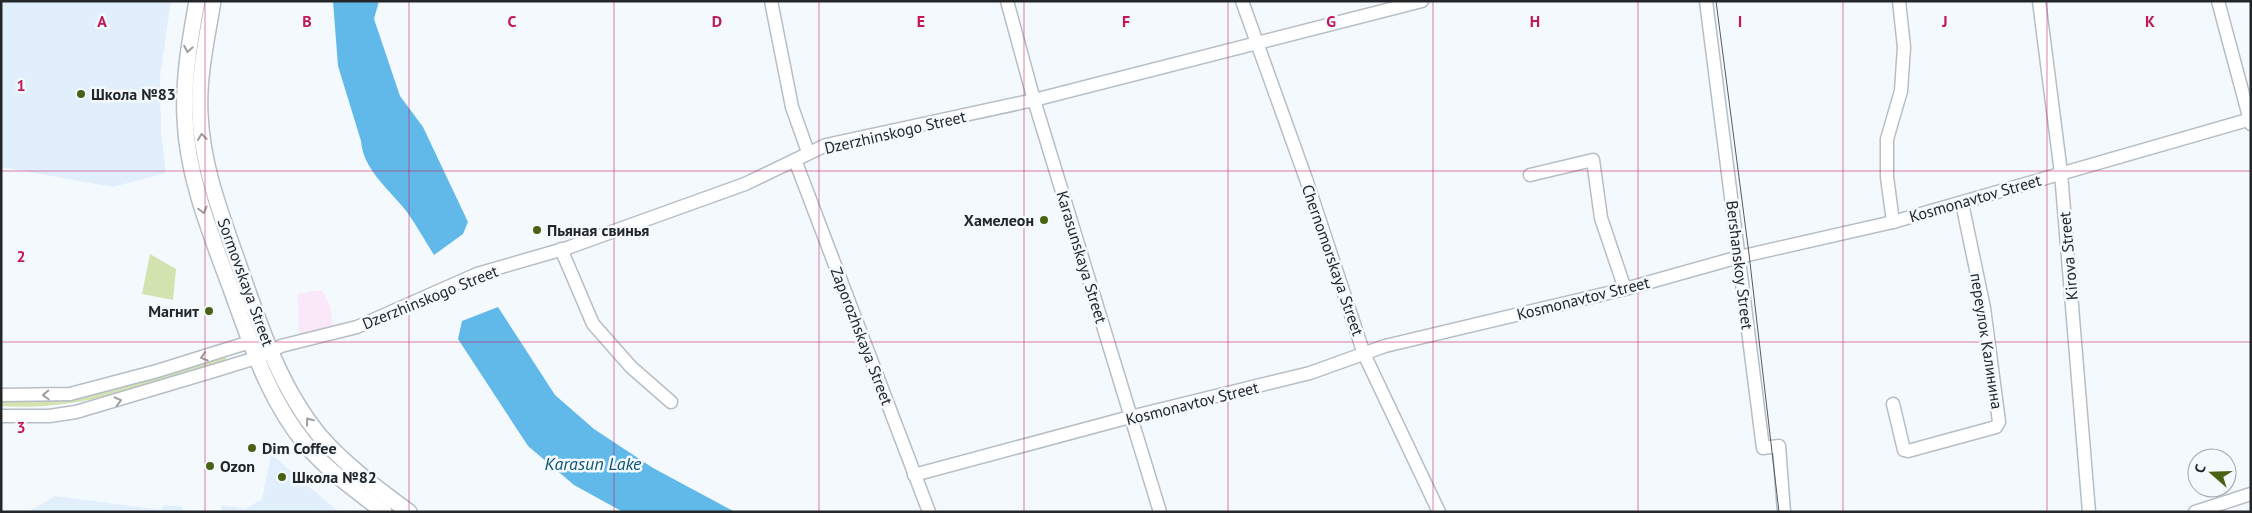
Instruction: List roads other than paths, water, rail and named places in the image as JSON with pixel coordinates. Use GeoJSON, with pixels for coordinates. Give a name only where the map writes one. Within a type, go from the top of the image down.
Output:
{"type":"FeatureCollection","features":[{"type":"Feature","properties":{"kind":"main road","name":"Sormovskaya Street"},"geometry":{"type":"LineString","coordinates":[[196,1],[187,59],[185,117],[188,149],[206,222],[250,342],[274,396],[306,445],[332,473],[384,512]]}},
{"type":"Feature","properties":{"kind":"main road","name":"Sormovskaya Street"},"geometry":{"type":"LineString","coordinates":[[213,1],[204,56],[199,113],[203,146],[213,191],[271,349],[286,388],[320,435],[339,457],[409,512]]}},
{"type":"Feature","properties":{"kind":"street"},"geometry":{"type":"LineString","coordinates":[[771,1],[792,107],[808,152]]}},
{"type":"Feature","properties":{"kind":"street","name":"Karasunskaya Street"},"geometry":{"type":"LineString","coordinates":[[1007,1],[1034,100],[1160,512]]}},
{"type":"Feature","properties":{"kind":"street","name":"Chernomorskaya Street"},"geometry":{"type":"LineString","coordinates":[[1242,1],[1306,179],[1364,354],[1439,512]]}},
{"type":"Feature","properties":{"kind":"street","name":"Dzerzhinskogo Street"},"geometry":{"type":"LineString","coordinates":[[271,349],[357,328],[477,274],[638,224],[745,184],[808,152],[846,140],[1034,100],[1422,1]]}},
{"type":"Feature","properties":{"kind":"street","name":"Bershanskoy Street"},"geometry":{"type":"LineString","coordinates":[[1706,1],[1763,448],[1778,446],[1784,512]]}},
{"type":"Feature","properties":{"kind":"street"},"geometry":{"type":"LineString","coordinates":[[1893,222],[1887,177],[1887,139],[1901,91],[1904,47],[1899,1]]}},
{"type":"Feature","properties":{"kind":"street","name":"Kirova Street"},"geometry":{"type":"LineString","coordinates":[[2039,1],[2061,173],[2089,512]]}},
{"type":"Feature","properties":{"kind":"street"},"geometry":{"type":"LineString","coordinates":[[2218,1],[2250,121]]}},
{"type":"Feature","properties":{"kind":"street","name":"Kosmonavtov Street"},"geometry":{"type":"LineString","coordinates":[[914,475],[1130,417],[1310,373],[1385,346],[1624,289],[1739,257],[1893,222],[2250,121]]}},
{"type":"Feature","properties":{"kind":"street","name":"Zaporozhskaya Street"},"geometry":{"type":"LineString","coordinates":[[795,160],[929,512]]}},
{"type":"Feature","properties":{"kind":"street"},"geometry":{"type":"LineString","coordinates":[[1530,175],[1594,160],[1601,218],[1624,289]]}},
{"type":"Feature","properties":{"kind":"street","name":"переулок Калинина"},"geometry":{"type":"LineString","coordinates":[[1893,404],[1904,450],[1908,452],[1996,428],[1999,422],[1984,308],[1962,203]]}},
{"type":"Feature","properties":{"kind":"street"},"geometry":{"type":"LineString","coordinates":[[561,249],[593,324],[631,367],[671,402]]}},
{"type":"Feature","properties":{"kind":"street"},"geometry":{"type":"LineString","coordinates":[[1,395],[70,394],[157,371],[250,342],[271,349]]}},
{"type":"Feature","properties":{"kind":"street"},"geometry":{"type":"LineString","coordinates":[[1,416],[49,416],[76,412],[144,394],[256,358],[271,349]]}},
{"type":"Feature","properties":{"kind":"street"},"geometry":{"type":"LineString","coordinates":[[2195,512],[2251,494]]}},
{"type":"Feature","properties":{"kind":"water"},"geometry":{"type":"Polygon","coordinates":[[[333,1],[379,1],[374,19],[400,96],[423,127],[468,222],[463,234],[434,255],[407,212],[372,171],[363,152],[338,66],[333,1]]]}},
{"type":"Feature","properties":{"kind":"water","name":"Karasun Lake"},"geometry":{"type":"Polygon","coordinates":[[[498,307],[555,395],[594,429],[653,468],[735,512],[623,512],[574,485],[528,446],[458,339],[462,321],[498,307]]]}},
{"type":"Feature","properties":{"kind":"tram line"},"geometry":{"type":"LineString","coordinates":[[1716,1],[1749,254],[1779,512]]}},
{"type":"Feature","properties":{"kind":"place","name":"Школа №83"},"geometry":{"type":"Point","coordinates":[81,94]}},
{"type":"Feature","properties":{"kind":"place","name":"Хамелеон"},"geometry":{"type":"Point","coordinates":[1044,220]}},
{"type":"Feature","properties":{"kind":"place","name":"Пьяная свинья"},"geometry":{"type":"Point","coordinates":[537,230]}},
{"type":"Feature","properties":{"kind":"place","name":"Магнит"},"geometry":{"type":"Point","coordinates":[209,311]}},
{"type":"Feature","properties":{"kind":"place","name":"Dim Coffee"},"geometry":{"type":"Point","coordinates":[252,448]}},
{"type":"Feature","properties":{"kind":"place","name":"Ozon"},"geometry":{"type":"Point","coordinates":[210,466]}},
{"type":"Feature","properties":{"kind":"place","name":"Школа №82"},"geometry":{"type":"Point","coordinates":[282,477]}}]}
